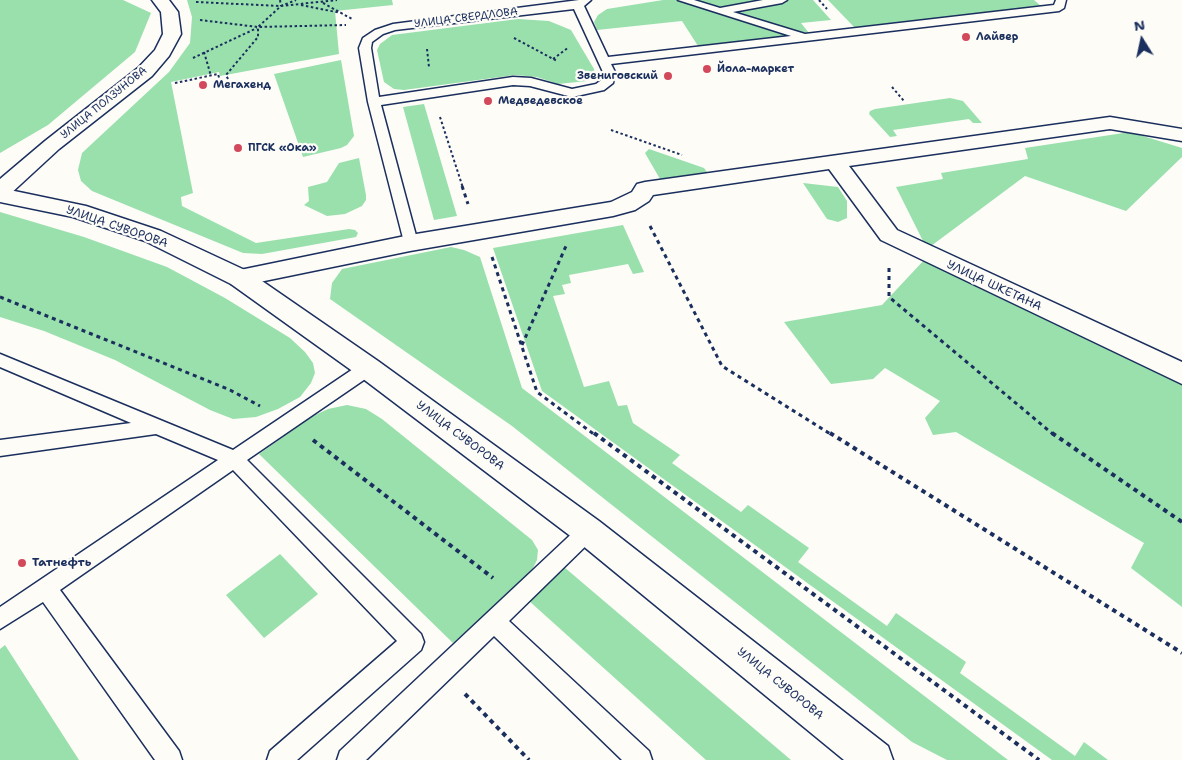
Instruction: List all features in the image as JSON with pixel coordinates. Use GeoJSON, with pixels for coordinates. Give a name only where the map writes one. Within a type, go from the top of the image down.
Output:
{"type":"FeatureCollection","features":[{"type":"Feature","properties":{"kind":"street","name":"УЛИЦА ПОЛЗУНОВА"},"geometry":{"type":"LineString","coordinates":[[0,191],[52,145],[150,66],[163,52],[172,34],[165,9]]}},
{"type":"Feature","properties":{"kind":"street"},"geometry":{"type":"LineString","coordinates":[[240,278],[410,244],[628,205],[641,196],[645,189],[1110,123],[1182,136]]}},
{"type":"Feature","properties":{"kind":"street","name":"УЛИЦА ШКЕТАНА"},"geometry":{"type":"LineString","coordinates":[[835,162],[889,235],[1182,374]]}},
{"type":"Feature","properties":{"kind":"street","name":"УЛИЦА СУВОРОВА"},"geometry":{"type":"LineString","coordinates":[[0,195],[78,211],[153,236],[240,278],[368,368],[588,531],[874,760]]}},
{"type":"Feature","properties":{"kind":"lane"},"geometry":{"type":"LineString","coordinates":[[683,0],[806,37]]}},
{"type":"Feature","properties":{"kind":"lane"},"geometry":{"type":"LineString","coordinates":[[718,10],[782,0]]}},
{"type":"Feature","properties":{"kind":"lane"},"geometry":{"type":"LineString","coordinates":[[604,61],[1059,8],[1061,0]]}},
{"type":"Feature","properties":{"kind":"lane"},"geometry":{"type":"LineString","coordinates":[[374,102],[513,81],[531,82],[558,92],[572,93],[587,92],[604,85],[610,76],[582,2]]}},
{"type":"Feature","properties":{"kind":"lane","name":"УЛИЦА СВЕРДЛОВА"},"geometry":{"type":"LineString","coordinates":[[377,33],[393,27],[582,2]]}},
{"type":"Feature","properties":{"kind":"lane"},"geometry":{"type":"LineString","coordinates":[[377,33],[367,40],[365,48],[374,102],[410,244]]}},
{"type":"Feature","properties":{"kind":"lane"},"geometry":{"type":"LineString","coordinates":[[0,360],[234,459],[413,642],[279,760]]}},
{"type":"Feature","properties":{"kind":"lane"},"geometry":{"type":"LineString","coordinates":[[0,619],[368,368]]}},
{"type":"Feature","properties":{"kind":"lane"},"geometry":{"type":"LineString","coordinates":[[0,448],[157,427]]}},
{"type":"Feature","properties":{"kind":"lane"},"geometry":{"type":"LineString","coordinates":[[349,760],[588,531]]}},
{"type":"Feature","properties":{"kind":"lane"},"geometry":{"type":"LineString","coordinates":[[46,588],[170,760]]}},
{"type":"Feature","properties":{"kind":"lane"},"geometry":{"type":"LineString","coordinates":[[494,621],[640,760]]}},
{"type":"Feature","properties":{"kind":"path"},"geometry":{"type":"LineString","coordinates":[[280,0],[281,6]]}},
{"type":"Feature","properties":{"kind":"path"},"geometry":{"type":"LineString","coordinates":[[150,66],[172,68],[258,27],[281,6],[296,0]]}},
{"type":"Feature","properties":{"kind":"path"},"geometry":{"type":"LineString","coordinates":[[318,0],[377,33]]}},
{"type":"Feature","properties":{"kind":"path"},"geometry":{"type":"LineString","coordinates":[[165,9],[187,2],[281,6],[337,0]]}},
{"type":"Feature","properties":{"kind":"path"},"geometry":{"type":"LineString","coordinates":[[295,4],[342,13]]}},
{"type":"Feature","properties":{"kind":"path"},"geometry":{"type":"LineString","coordinates":[[165,9],[192,19],[258,27],[360,25]]}},
{"type":"Feature","properties":{"kind":"path"},"geometry":{"type":"LineString","coordinates":[[471,18],[486,23],[604,85]]}},
{"type":"Feature","properties":{"kind":"path"},"geometry":{"type":"LineString","coordinates":[[425,23],[432,92],[472,215],[488,246],[537,392],[1039,760]]}},
{"type":"Feature","properties":{"kind":"path"},"geometry":{"type":"LineString","coordinates":[[228,79],[226,75],[258,38],[258,27]]}},
{"type":"Feature","properties":{"kind":"path"},"geometry":{"type":"LineString","coordinates":[[204,52],[211,76]]}},
{"type":"Feature","properties":{"kind":"path"},"geometry":{"type":"LineString","coordinates":[[892,87],[904,100]]}},
{"type":"Feature","properties":{"kind":"path"},"geometry":{"type":"LineString","coordinates":[[611,130],[685,156]]}},
{"type":"Feature","properties":{"kind":"path"},"geometry":{"type":"LineString","coordinates":[[522,345],[573,231],[567,217]]}},
{"type":"Feature","properties":{"kind":"path"},"geometry":{"type":"LineString","coordinates":[[646,218],[722,366],[1182,653]]}},
{"type":"Feature","properties":{"kind":"path"},"geometry":{"type":"LineString","coordinates":[[889,235],[889,297],[1054,435],[1181,520]]}},
{"type":"Feature","properties":{"kind":"path"},"geometry":{"type":"LineString","coordinates":[[0,297],[230,390],[289,422],[518,598]]}},
{"type":"Feature","properties":{"kind":"path"},"geometry":{"type":"LineString","coordinates":[[442,671],[529,760]]}},
{"type":"Feature","properties":{"kind":"green space"},"geometry":{"type":"Polygon","coordinates":[[[0,0],[123,0],[151,13],[135,52],[48,125],[0,153],[0,0]]]}},
{"type":"Feature","properties":{"kind":"green space"},"geometry":{"type":"Polygon","coordinates":[[[187,0],[392,0],[393,5],[335,11],[339,54],[220,76],[219,72],[171,82],[193,193],[181,197],[182,206],[256,243],[349,229],[355,230],[358,233],[356,237],[262,254],[243,253],[92,191],[81,181],[78,170],[82,153],[169,72],[190,43],[192,17],[187,0]]]}},
{"type":"Feature","properties":{"kind":"green space"},"geometry":{"type":"Polygon","coordinates":[[[663,0],[813,0],[831,20],[801,23],[809,33],[698,46],[682,21],[597,30],[594,22],[598,15],[607,9],[663,0]]]}},
{"type":"Feature","properties":{"kind":"green space"},"geometry":{"type":"Polygon","coordinates":[[[828,0],[1034,0],[1041,6],[855,28],[828,0]]]}},
{"type":"Feature","properties":{"kind":"green space"},"geometry":{"type":"Polygon","coordinates":[[[518,19],[549,21],[571,30],[594,69],[595,77],[587,81],[558,84],[537,77],[515,75],[404,90],[394,89],[384,82],[377,50],[380,44],[392,35],[518,19]]]}},
{"type":"Feature","properties":{"kind":"green space"},"geometry":{"type":"Polygon","coordinates":[[[341,60],[354,136],[347,145],[341,148],[303,157],[274,74],[341,60]]]}},
{"type":"Feature","properties":{"kind":"green space"},"geometry":{"type":"Polygon","coordinates":[[[950,98],[963,101],[982,123],[973,123],[969,119],[893,130],[897,136],[890,137],[869,114],[870,111],[875,109],[950,98]]]}},
{"type":"Feature","properties":{"kind":"green space"},"geometry":{"type":"Polygon","coordinates":[[[424,104],[457,216],[434,220],[403,107],[424,104]]]}},
{"type":"Feature","properties":{"kind":"green space"},"geometry":{"type":"Polygon","coordinates":[[[1130,132],[1182,148],[1182,157],[1126,211],[1025,176],[927,249],[896,187],[943,179],[941,173],[1028,159],[1025,148],[1130,132]]]}},
{"type":"Feature","properties":{"kind":"green space"},"geometry":{"type":"Polygon","coordinates":[[[649,149],[704,168],[707,172],[703,176],[666,181],[660,179],[645,153],[649,149]]]}},
{"type":"Feature","properties":{"kind":"green space"},"geometry":{"type":"Polygon","coordinates":[[[359,158],[366,195],[366,200],[362,206],[345,214],[327,216],[304,205],[309,201],[308,187],[327,182],[339,163],[359,158]]]}},
{"type":"Feature","properties":{"kind":"green space"},"geometry":{"type":"Polygon","coordinates":[[[803,183],[838,187],[847,201],[847,218],[838,222],[827,219],[803,183]]]}},
{"type":"Feature","properties":{"kind":"green space"},"geometry":{"type":"Polygon","coordinates":[[[0,212],[84,237],[167,267],[225,298],[290,338],[305,352],[313,363],[315,373],[311,383],[300,397],[278,409],[256,417],[233,419],[210,410],[115,360],[44,331],[0,317],[0,212]]]}},
{"type":"Feature","properties":{"kind":"green space"},"geometry":{"type":"Polygon","coordinates":[[[623,225],[644,272],[633,274],[628,264],[569,275],[571,283],[562,285],[565,294],[553,296],[584,387],[609,381],[618,406],[627,405],[633,423],[680,455],[672,463],[741,512],[748,505],[809,548],[798,562],[887,626],[896,613],[966,662],[960,673],[1075,756],[1084,742],[1108,760],[1052,760],[542,391],[493,248],[623,225]]]}},
{"type":"Feature","properties":{"kind":"green space"},"geometry":{"type":"Polygon","coordinates":[[[451,247],[480,257],[522,388],[1008,760],[947,760],[912,742],[512,426],[330,299],[332,283],[342,269],[451,247]]]}},
{"type":"Feature","properties":{"kind":"green space"},"geometry":{"type":"Polygon","coordinates":[[[926,258],[1182,382],[1182,607],[1131,568],[1144,543],[956,432],[933,435],[925,418],[940,401],[885,368],[873,379],[831,384],[784,322],[882,305],[926,258]]]}},
{"type":"Feature","properties":{"kind":"green space"},"geometry":{"type":"Polygon","coordinates":[[[347,405],[366,409],[382,419],[532,540],[538,550],[537,560],[533,568],[453,643],[259,454],[311,417],[328,409],[347,405]]]}},
{"type":"Feature","properties":{"kind":"green space"},"geometry":{"type":"Polygon","coordinates":[[[280,554],[318,594],[264,638],[226,595],[280,554]]]}},
{"type":"Feature","properties":{"kind":"green space"},"geometry":{"type":"Polygon","coordinates":[[[564,567],[791,760],[706,760],[528,600],[564,567]]]}},
{"type":"Feature","properties":{"kind":"green space"},"geometry":{"type":"Polygon","coordinates":[[[5,645],[79,760],[0,760],[0,649],[5,645]]]}},
{"type":"Feature","properties":{"kind":"place","name":"Лайвер"},"geometry":{"type":"Point","coordinates":[966,37]}},
{"type":"Feature","properties":{"kind":"place","name":"Йола-маркет"},"geometry":{"type":"Point","coordinates":[707,69]}},
{"type":"Feature","properties":{"kind":"place","name":"Звениговский"},"geometry":{"type":"Point","coordinates":[668,76]}},
{"type":"Feature","properties":{"kind":"place","name":"Мегахенд"},"geometry":{"type":"Point","coordinates":[203,85]}},
{"type":"Feature","properties":{"kind":"place","name":"Медведевское"},"geometry":{"type":"Point","coordinates":[488,101]}},
{"type":"Feature","properties":{"kind":"place","name":"ПГСК «Ока»"},"geometry":{"type":"Point","coordinates":[238,148]}},
{"type":"Feature","properties":{"kind":"place","name":"Татнефть"},"geometry":{"type":"Point","coordinates":[22,563]}}]}
